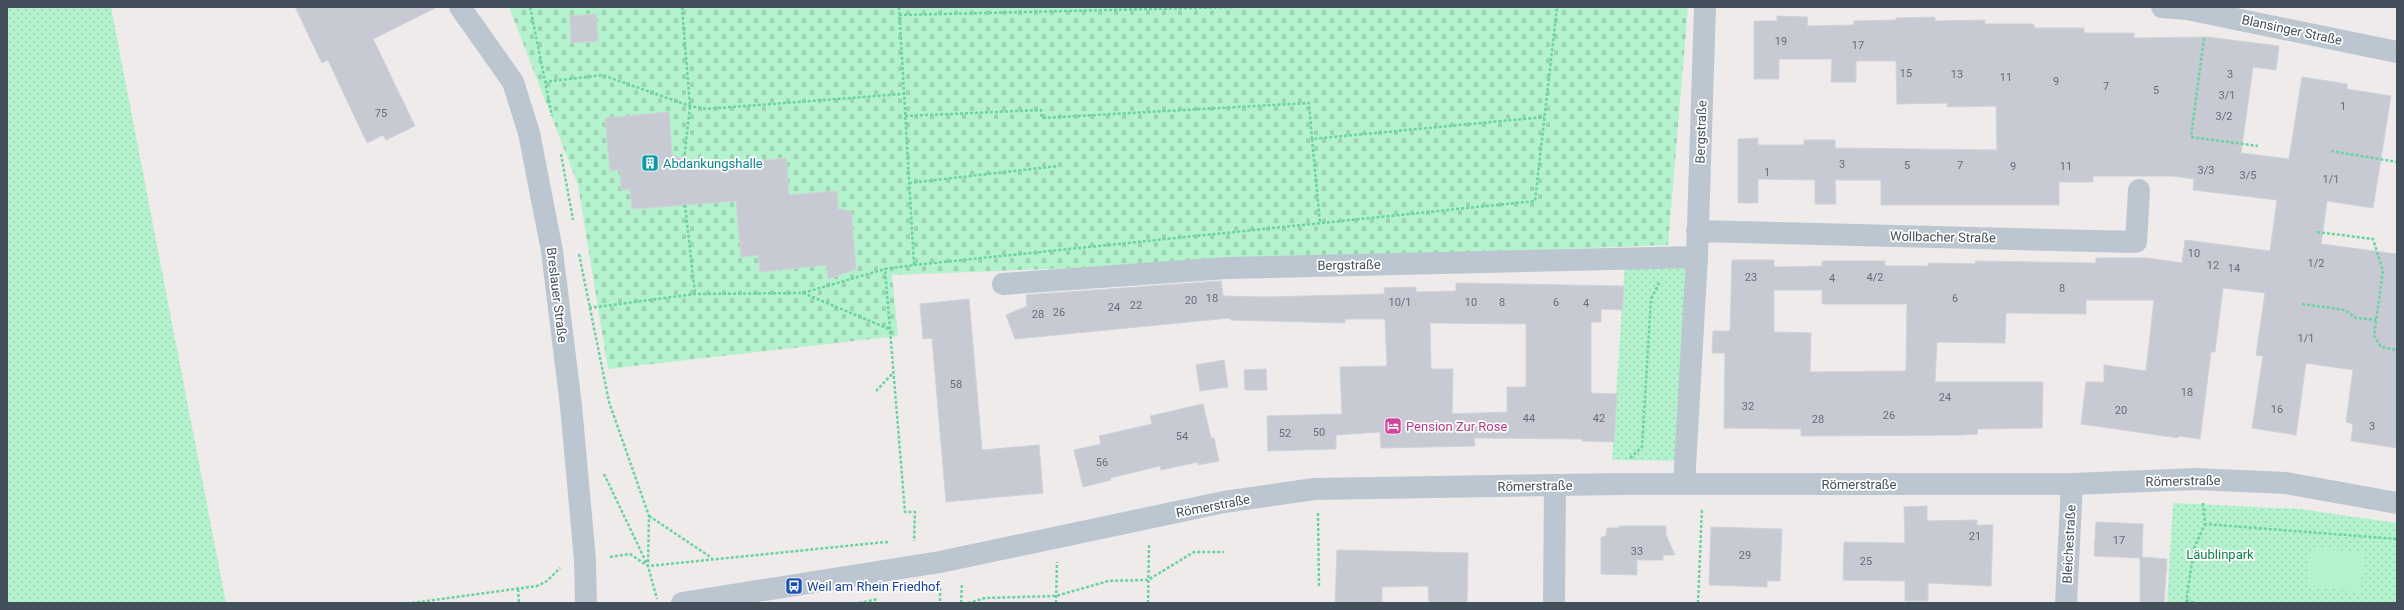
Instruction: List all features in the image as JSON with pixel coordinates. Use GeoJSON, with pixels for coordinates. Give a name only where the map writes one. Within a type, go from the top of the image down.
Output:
{"type":"FeatureCollection","features":[{"type":"Feature","properties":{"kind":"street","name":"Breslauer Straße"},"geometry":{"type":"LineString","coordinates":[[460,7],[513,82],[529,133],[552,251],[571,406],[585,560],[586,603]]}},
{"type":"Feature","properties":{"kind":"street","name":"Bergstraße"},"geometry":{"type":"LineString","coordinates":[[1693,484],[1697,231],[1705,7]]}},
{"type":"Feature","properties":{"kind":"street","name":"Blansinger Straße"},"geometry":{"type":"LineString","coordinates":[[2162,7],[2207,13],[2397,52]]}},
{"type":"Feature","properties":{"kind":"street","name":"Wollbacher Straße"},"geometry":{"type":"LineString","coordinates":[[1697,231],[2136,242],[2139,190]]}},
{"type":"Feature","properties":{"kind":"street","name":"Bergstraße"},"geometry":{"type":"LineString","coordinates":[[1003,284],[1227,268],[1697,257]]}},
{"type":"Feature","properties":{"kind":"street","name":"Römerstraße"},"geometry":{"type":"LineString","coordinates":[[682,603],[940,562],[1224,502],[1314,488],[1622,484],[2072,484],[2196,479],[2286,483],[2397,503]]}},
{"type":"Feature","properties":{"kind":"street","name":"Bleichestraße"},"geometry":{"type":"LineString","coordinates":[[2066,603],[2072,484]]}},
{"type":"Feature","properties":{"kind":"street"},"geometry":{"type":"LineString","coordinates":[[1554,603],[1555,486]]}},
{"type":"Feature","properties":{"kind":"path"},"geometry":{"type":"LineString","coordinates":[[530,7],[552,118]]}},
{"type":"Feature","properties":{"kind":"path"},"geometry":{"type":"LineString","coordinates":[[682,7],[690,106],[684,160]]}},
{"type":"Feature","properties":{"kind":"path"},"geometry":{"type":"LineString","coordinates":[[899,7],[914,265]]}},
{"type":"Feature","properties":{"kind":"path"},"geometry":{"type":"LineString","coordinates":[[899,15],[1237,7]]}},
{"type":"Feature","properties":{"kind":"path"},"geometry":{"type":"LineString","coordinates":[[589,308],[695,294],[803,293],[886,269],[914,265],[1534,201],[1557,7]]}},
{"type":"Feature","properties":{"kind":"path"},"geometry":{"type":"LineString","coordinates":[[2207,13],[2191,137],[2258,146]]}},
{"type":"Feature","properties":{"kind":"path"},"geometry":{"type":"LineString","coordinates":[[513,82],[544,82],[602,75],[690,106],[706,109],[903,94]]}},
{"type":"Feature","properties":{"kind":"path"},"geometry":{"type":"LineString","coordinates":[[905,116],[1041,110],[1042,118],[1309,103],[1320,223]]}},
{"type":"Feature","properties":{"kind":"path"},"geometry":{"type":"LineString","coordinates":[[1312,139],[1544,118]]}},
{"type":"Feature","properties":{"kind":"path"},"geometry":{"type":"LineString","coordinates":[[559,147],[574,223]]}},
{"type":"Feature","properties":{"kind":"path"},"geometry":{"type":"LineString","coordinates":[[2331,151],[2397,162]]}},
{"type":"Feature","properties":{"kind":"path"},"geometry":{"type":"LineString","coordinates":[[909,183],[1058,166]]}},
{"type":"Feature","properties":{"kind":"path"},"geometry":{"type":"LineString","coordinates":[[685,205],[695,294]]}},
{"type":"Feature","properties":{"kind":"path"},"geometry":{"type":"LineString","coordinates":[[2318,232],[2373,239],[2383,271],[2374,336],[2381,348],[2397,350]]}},
{"type":"Feature","properties":{"kind":"path"},"geometry":{"type":"LineString","coordinates":[[578,246],[589,308],[609,402],[649,516],[648,566]]}},
{"type":"Feature","properties":{"kind":"path"},"geometry":{"type":"LineString","coordinates":[[886,269],[892,374],[905,512],[915,512],[913,552],[940,562]]}},
{"type":"Feature","properties":{"kind":"path"},"geometry":{"type":"LineString","coordinates":[[1622,484],[1623,465],[1642,447],[1651,299],[1660,281]]}},
{"type":"Feature","properties":{"kind":"path"},"geometry":{"type":"LineString","coordinates":[[803,293],[889,329]]}},
{"type":"Feature","properties":{"kind":"path"},"geometry":{"type":"LineString","coordinates":[[2302,304],[2345,310],[2356,318],[2376,320]]}},
{"type":"Feature","properties":{"kind":"path"},"geometry":{"type":"LineString","coordinates":[[876,391],[892,374]]}},
{"type":"Feature","properties":{"kind":"path"},"geometry":{"type":"LineString","coordinates":[[601,469],[648,566],[658,603]]}},
{"type":"Feature","properties":{"kind":"path"},"geometry":{"type":"LineString","coordinates":[[2194,603],[2186,602],[2194,548],[2205,524],[2203,504],[2196,479]]}},
{"type":"Feature","properties":{"kind":"path"},"geometry":{"type":"LineString","coordinates":[[1693,484],[1698,603]]}},
{"type":"Feature","properties":{"kind":"path"},"geometry":{"type":"LineString","coordinates":[[1318,510],[1320,587]]}},
{"type":"Feature","properties":{"kind":"path"},"geometry":{"type":"LineString","coordinates":[[649,516],[713,559]]}},
{"type":"Feature","properties":{"kind":"path"},"geometry":{"type":"LineString","coordinates":[[2205,524],[2397,539]]}},
{"type":"Feature","properties":{"kind":"path"},"geometry":{"type":"LineString","coordinates":[[1148,603],[1149,540]]}},
{"type":"Feature","properties":{"kind":"path"},"geometry":{"type":"LineString","coordinates":[[648,566],[886,542],[892,544]]}},
{"type":"Feature","properties":{"kind":"path"},"geometry":{"type":"LineString","coordinates":[[968,603],[984,598],[1056,596],[1108,581],[1148,580],[1194,552],[1224,552]]}},
{"type":"Feature","properties":{"kind":"path"},"geometry":{"type":"LineString","coordinates":[[1056,603],[1057,561]]}},
{"type":"Feature","properties":{"kind":"path"},"geometry":{"type":"LineString","coordinates":[[961,603],[962,583]]}},
{"type":"Feature","properties":{"kind":"path"},"geometry":{"type":"LineString","coordinates":[[412,603],[518,589],[519,603]]}},
{"type":"Feature","properties":{"kind":"green space"},"geometry":{"type":"Polygon","coordinates":[[[7,7],[111,7],[226,603],[7,603],[7,7]]]}},
{"type":"Feature","properties":{"kind":"green space"},"geometry":{"type":"Polygon","coordinates":[[[509,7],[1688,7],[1668,245],[892,275],[898,336],[608,369],[578,185],[509,7]]]}},
{"type":"Feature","properties":{"kind":"green space"},"geometry":{"type":"Polygon","coordinates":[[[1697,257],[1685,461],[1612,460],[1625,259],[1697,257]]]}},
{"type":"Feature","properties":{"kind":"green space","name":"Läublinpark"},"geometry":{"type":"Polygon","coordinates":[[[2173,503],[2300,509],[2397,523],[2397,603],[2167,603],[2173,503]]]}},
{"type":"Feature","properties":{"kind":"green space"},"geometry":{"type":"Polygon","coordinates":[[[2311,547],[2365,553],[2360,592],[2306,585],[2311,547]]]}},
{"type":"Feature","properties":{"kind":"building"},"geometry":{"type":"Polygon","coordinates":[[[295,7],[437,7],[373,39],[415,126],[386,140],[383,135],[367,143],[328,60],[322,63],[295,7]]]}},
{"type":"Feature","properties":{"kind":"building"},"geometry":{"type":"Polygon","coordinates":[[[596,14],[598,41],[571,43],[570,16],[596,14]]]}},
{"type":"Feature","properties":{"kind":"building"},"geometry":{"type":"Polygon","coordinates":[[[1777,16],[1808,17],[1807,26],[1854,25],[1854,21],[1935,17],[1935,21],[1985,20],[1985,24],[2034,24],[2034,28],[2084,28],[2084,33],[2134,33],[2134,38],[2207,37],[2279,46],[2276,70],[2253,67],[2241,153],[2289,159],[2302,77],[2347,84],[2347,89],[2391,96],[2373,208],[2327,201],[2321,244],[2397,254],[2397,448],[2351,441],[2353,424],[2346,422],[2353,370],[2306,363],[2296,435],[2252,428],[2263,356],[2256,355],[2265,293],[2223,288],[2215,352],[2211,352],[2200,439],[2179,436],[2178,438],[2081,424],[2086,382],[2104,382],[2104,365],[2146,371],[2154,300],[2086,300],[2086,314],[2006,313],[2005,343],[1937,342],[1935,382],[2043,382],[2042,428],[1978,429],[1977,434],[1962,435],[1801,436],[1801,429],[1724,428],[1725,353],[1712,353],[1713,331],[1730,331],[1732,260],[1774,260],[1774,267],[1822,266],[1822,261],[1885,261],[1885,266],[1928,266],[1928,263],[1976,264],[1975,261],[2096,263],[2096,258],[2147,258],[2182,263],[2185,240],[2270,251],[2277,200],[2193,190],[2194,179],[2172,176],[2093,176],[2093,182],[2059,182],[2059,205],[1881,205],[1881,180],[1835,180],[1836,204],[1815,204],[1815,180],[1758,179],[1758,203],[1738,203],[1738,139],[1758,138],[1758,145],[1804,145],[1804,140],[1835,140],[1835,148],[1997,150],[1996,106],[1947,107],[1947,103],[1897,104],[1896,61],[1856,61],[1856,82],[1831,82],[1832,59],[1779,59],[1779,79],[1754,79],[1754,21],[1777,21],[1777,16]],[[1774,290],[1774,332],[1811,333],[1810,372],[1906,371],[1907,304],[1822,304],[1822,290],[1774,290]]]}},
{"type":"Feature","properties":{"kind":"building"},"geometry":{"type":"Polygon","coordinates":[[[669,112],[672,155],[698,166],[786,158],[789,195],[837,191],[838,209],[851,211],[856,269],[828,279],[827,265],[760,272],[758,255],[741,257],[736,201],[632,209],[630,189],[621,190],[620,170],[610,171],[605,118],[669,112]]]}},
{"type":"Feature","properties":{"kind":"building"},"geometry":{"type":"Polygon","coordinates":[[[1221,281],[1223,296],[1265,297],[1385,294],[1384,288],[1416,287],[1416,292],[1456,291],[1456,283],[1624,286],[1622,310],[1601,309],[1601,322],[1591,322],[1591,393],[1617,394],[1614,442],[1582,441],[1582,439],[1474,438],[1475,446],[1381,448],[1380,432],[1336,435],[1336,449],[1268,451],[1267,416],[1342,414],[1340,367],[1387,366],[1385,319],[1345,319],[1345,323],[1230,320],[1230,318],[1015,339],[1006,315],[1027,306],[1026,295],[1221,281]],[[1430,323],[1431,369],[1453,369],[1452,414],[1507,412],[1507,387],[1526,387],[1526,324],[1430,323]]]}},
{"type":"Feature","properties":{"kind":"building"},"geometry":{"type":"Polygon","coordinates":[[[969,299],[982,450],[1039,445],[1043,493],[946,502],[932,338],[923,339],[920,304],[969,299]]]}},
{"type":"Feature","properties":{"kind":"building"},"geometry":{"type":"Polygon","coordinates":[[[1224,360],[1228,387],[1200,391],[1196,365],[1224,360]]]}},
{"type":"Feature","properties":{"kind":"building"},"geometry":{"type":"Polygon","coordinates":[[[1266,369],[1267,390],[1245,390],[1244,370],[1266,369]]]}},
{"type":"Feature","properties":{"kind":"building"},"geometry":{"type":"Polygon","coordinates":[[[1203,404],[1211,438],[1214,438],[1219,461],[1198,465],[1198,462],[1161,470],[1160,466],[1110,478],[1111,480],[1083,487],[1074,450],[1101,444],[1099,436],[1152,424],[1150,416],[1203,404]]]}},
{"type":"Feature","properties":{"kind":"building"},"geometry":{"type":"Polygon","coordinates":[[[1927,506],[1927,521],[1977,520],[1977,525],[1993,525],[1991,586],[1928,583],[1928,601],[1905,601],[1905,581],[1843,580],[1844,542],[1905,543],[1904,507],[1927,506]]]}},
{"type":"Feature","properties":{"kind":"building"},"geometry":{"type":"Polygon","coordinates":[[[2096,522],[2143,524],[2142,557],[2167,559],[2164,603],[2140,603],[2140,558],[2094,556],[2096,522]]]}},
{"type":"Feature","properties":{"kind":"building"},"geometry":{"type":"Polygon","coordinates":[[[1619,526],[1666,526],[1666,535],[1675,555],[1663,555],[1663,560],[1637,560],[1637,575],[1601,574],[1601,538],[1606,535],[1607,528],[1619,528],[1619,526]]]}},
{"type":"Feature","properties":{"kind":"building"},"geometry":{"type":"Polygon","coordinates":[[[1711,527],[1782,529],[1780,581],[1767,581],[1767,587],[1709,585],[1711,527]]]}},
{"type":"Feature","properties":{"kind":"building"},"geometry":{"type":"Polygon","coordinates":[[[1337,550],[1468,553],[1467,603],[1429,603],[1428,586],[1382,587],[1382,603],[1335,603],[1337,550]]]}},
{"type":"Feature","properties":{"kind":"place","name":"Abdankungshalle"},"geometry":{"type":"Point","coordinates":[650,163]}},
{"type":"Feature","properties":{"kind":"place","name":"Pension Zur Rose"},"geometry":{"type":"Point","coordinates":[1393,426]}},
{"type":"Feature","properties":{"kind":"place","name":"Weil am Rhein Friedhof"},"geometry":{"type":"Point","coordinates":[794,586]}}]}
